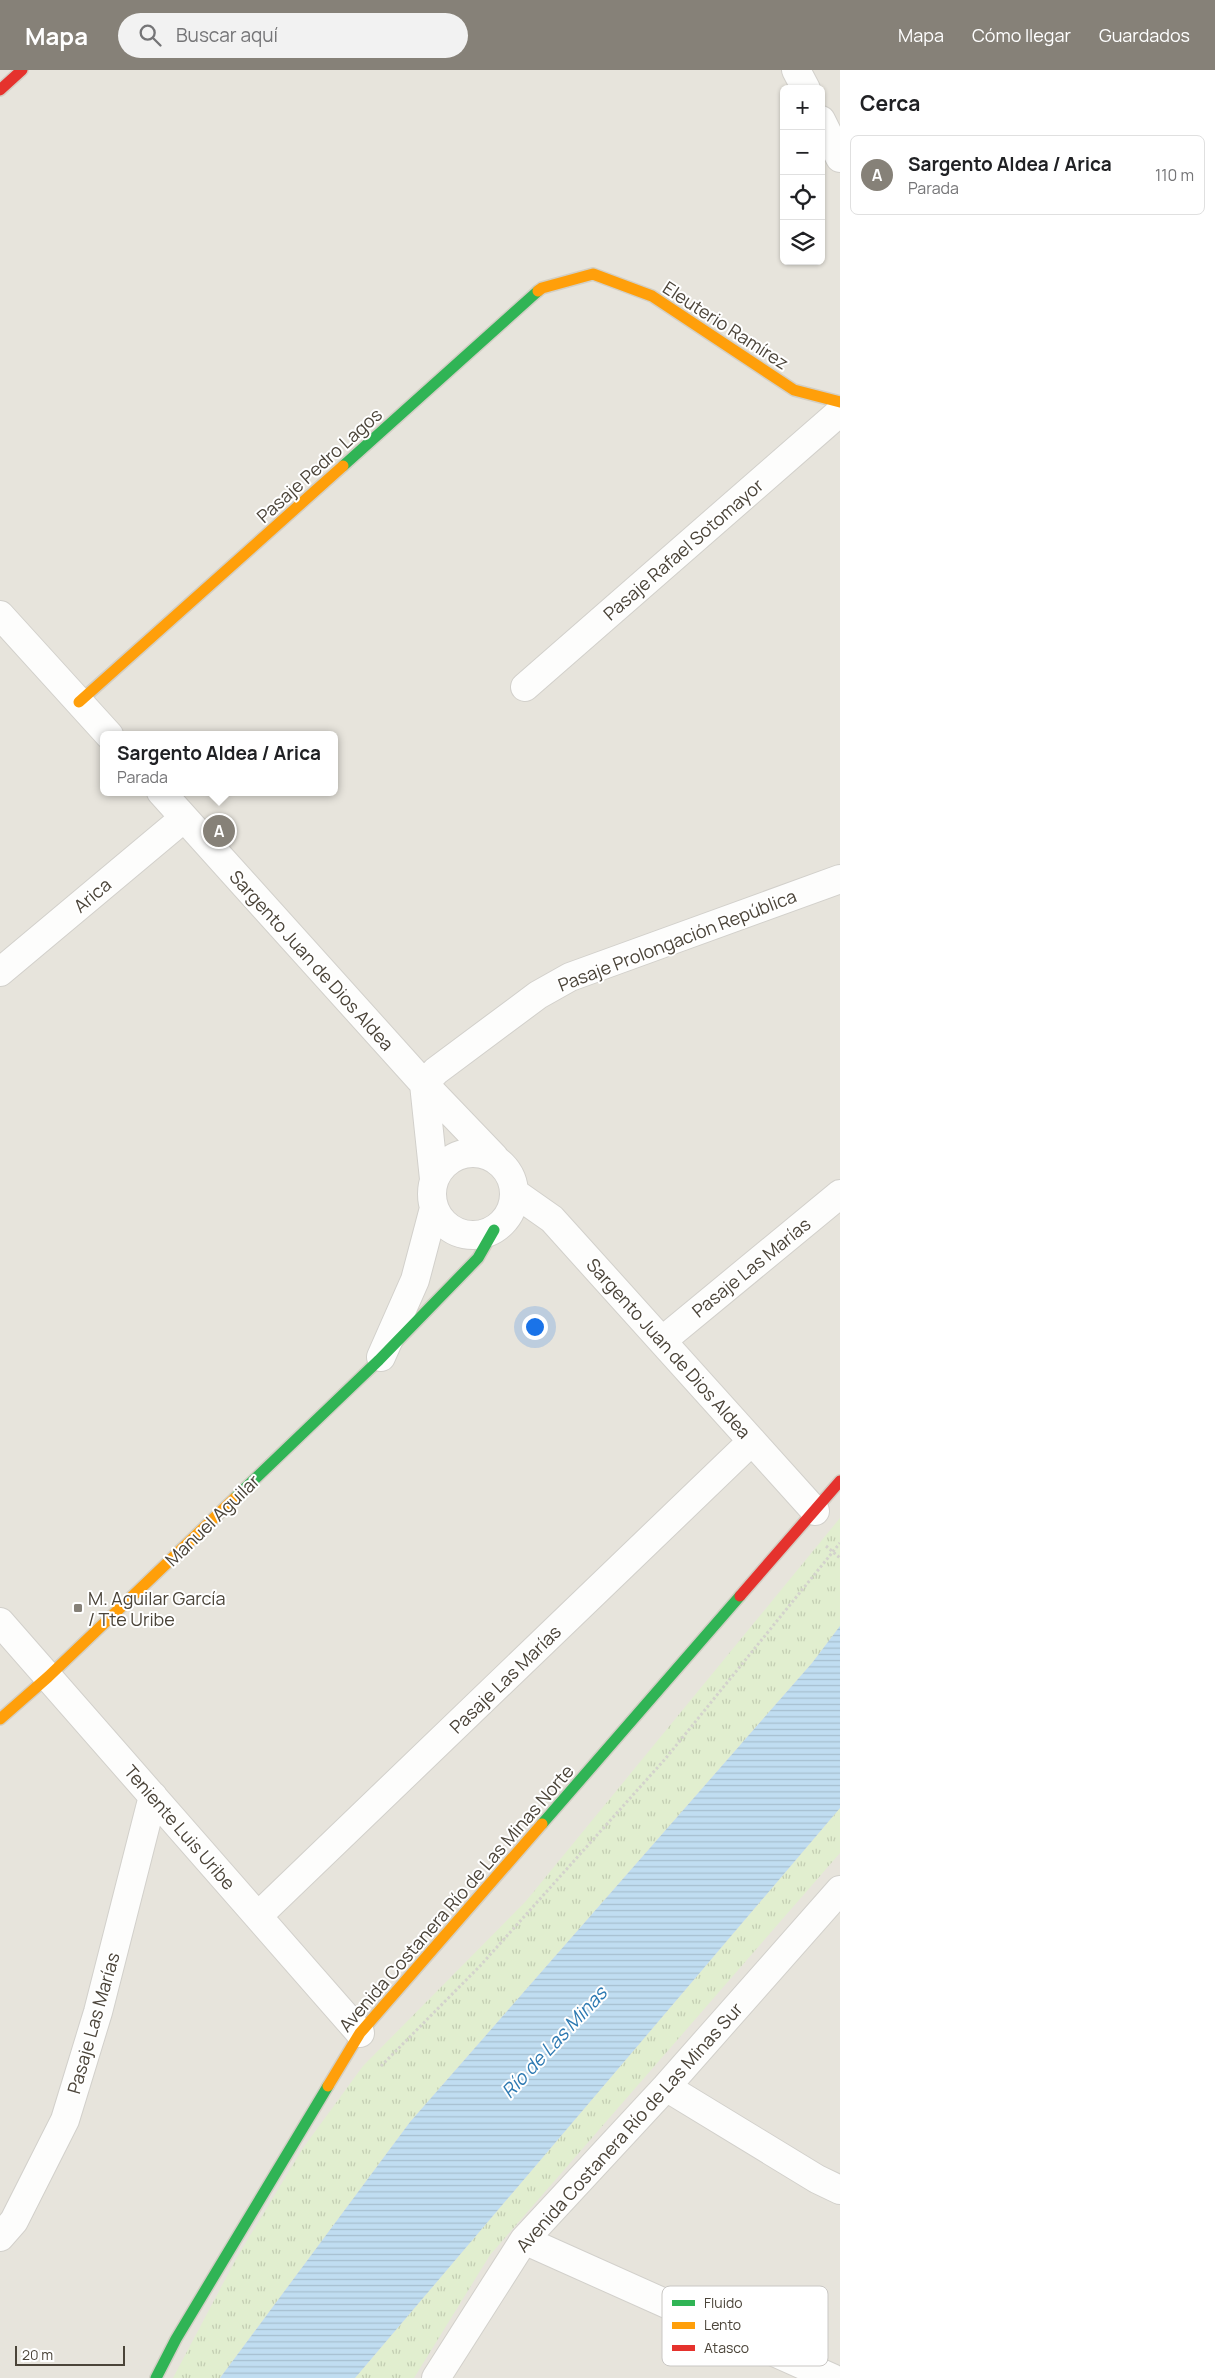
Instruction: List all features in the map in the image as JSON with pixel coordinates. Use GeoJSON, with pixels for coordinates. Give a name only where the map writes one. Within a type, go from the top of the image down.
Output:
{"type":"FeatureCollection","features":[{"type":"Feature","properties":{"kind":"street"},"geometry":{"type":"LineString","coordinates":[[0,90],[22,70]]}},
{"type":"Feature","properties":{"kind":"street"},"geometry":{"type":"LineString","coordinates":[[796,70],[804,85]]}},
{"type":"Feature","properties":{"kind":"street"},"geometry":{"type":"LineString","coordinates":[[825,128],[840,158]]}},
{"type":"Feature","properties":{"kind":"street","name":"Eleuterio Ramírez"},"geometry":{"type":"LineString","coordinates":[[593,274],[652,296],[794,390],[840,402]]}},
{"type":"Feature","properties":{"kind":"street","name":"Pasaje Pedro Lagos"},"geometry":{"type":"LineString","coordinates":[[79,702],[542,288],[593,274]]}},
{"type":"Feature","properties":{"kind":"street","name":"Pasaje Rafael Sotomayor"},"geometry":{"type":"LineString","coordinates":[[525,687],[840,412]]}},
{"type":"Feature","properties":{"kind":"street"},"geometry":{"type":"LineString","coordinates":[[0,615],[105,731]]}},
{"type":"Feature","properties":{"kind":"street","name":"Sargento Juan de Dios Aldea"},"geometry":{"type":"LineString","coordinates":[[165,796],[424,1084],[494,1157]]}},
{"type":"Feature","properties":{"kind":"street","name":"Arica"},"geometry":{"type":"LineString","coordinates":[[0,972],[184,818]]}},
{"type":"Feature","properties":{"kind":"street","name":"Pasaje Prolongación República"},"geometry":{"type":"LineString","coordinates":[[424,1084],[436,1071],[538,995],[570,977],[840,879]]}},
{"type":"Feature","properties":{"kind":"street"},"geometry":{"type":"LineString","coordinates":[[424,1084],[434,1179],[432,1194],[434,1208],[442,1221],[452,1230],[473,1235],[494,1230],[505,1220],[512,1208],[515,1193],[512,1179],[505,1166],[494,1157],[480,1152],[466,1152],[452,1158],[441,1167],[434,1179]]}},
{"type":"Feature","properties":{"kind":"street","name":"Sargento Juan de Dios Aldea"},"geometry":{"type":"LineString","coordinates":[[515,1193],[552,1219],[815,1511]]}},
{"type":"Feature","properties":{"kind":"street","name":"Pasaje Las Marías"},"geometry":{"type":"LineString","coordinates":[[663,1340],[840,1194]]}},
{"type":"Feature","properties":{"kind":"street","name":"Manuel Aguilar"},"geometry":{"type":"LineString","coordinates":[[379,1360],[415,1280],[434,1208]]}},
{"type":"Feature","properties":{"kind":"street","name":"Manuel Aguilar"},"geometry":{"type":"LineString","coordinates":[[0,1719],[48,1677],[379,1360],[478,1258],[494,1230]]}},
{"type":"Feature","properties":{"kind":"street","name":"Pasaje Las Marías"},"geometry":{"type":"LineString","coordinates":[[258,1916],[752,1441]]}},
{"type":"Feature","properties":{"kind":"street","name":"Avenida Costanera Río de Las Minas Norte"},"geometry":{"type":"LineString","coordinates":[[156,2378],[186,2322],[360,2033],[840,1482]]}},
{"type":"Feature","properties":{"kind":"street","name":"Teniente Luis Uribe"},"geometry":{"type":"LineString","coordinates":[[0,1622],[360,2033]]}},
{"type":"Feature","properties":{"kind":"street","name":"Pasaje Las Marías"},"geometry":{"type":"LineString","coordinates":[[0,2237],[14,2221],[65,2120],[98,2012],[153,1796]]}},
{"type":"Feature","properties":{"kind":"street","name":"Avenida Costanera Río de Las Minas Sur"},"geometry":{"type":"LineString","coordinates":[[436,2378],[524,2240],[666,2087],[840,1890]]}},
{"type":"Feature","properties":{"kind":"street"},"geometry":{"type":"LineString","coordinates":[[666,2087],[817,2179],[840,2190]]}},
{"type":"Feature","properties":{"kind":"street"},"geometry":{"type":"LineString","coordinates":[[524,2240],[662,2302]]}},
{"type":"Feature","properties":{"kind":"street"},"geometry":{"type":"LineString","coordinates":[[805,2366],[832,2378]]}},
{"type":"Feature","properties":{"kind":"path"},"geometry":{"type":"LineString","coordinates":[[375,2073],[405,2040],[480,1966],[666,1758],[840,1543]]}},
{"type":"Feature","properties":{"kind":"shaded area"},"geometry":{"type":"Polygon","coordinates":[[[0,70],[840,70],[840,2378],[0,2378],[0,70]]]}},
{"type":"Feature","properties":{"kind":"green space"},"geometry":{"type":"Polygon","coordinates":[[[840,1518],[840,1626],[812,1663],[410,2122],[220,2378],[173,2378],[236,2259],[303,2148],[363,2066],[526,1901],[840,1518]]]}},
{"type":"Feature","properties":{"kind":"green space"},"geometry":{"type":"Polygon","coordinates":[[[840,1808],[840,1853],[490,2255],[414,2378],[355,2378],[840,1808]]]}},
{"type":"Feature","properties":{"kind":"water","name":"Río de Las Minas"},"geometry":{"type":"Polygon","coordinates":[[[840,1626],[840,1808],[355,2378],[220,2378],[410,2122],[812,1663],[840,1626]]]}},
{"type":"Feature","properties":{"kind":"traffic: fast"},"geometry":{"type":"LineString","coordinates":[[343,466],[538,291]]}},
{"type":"Feature","properties":{"kind":"traffic: fast"},"geometry":{"type":"LineString","coordinates":[[235,1498],[379,1360],[478,1258],[494,1230]]}},
{"type":"Feature","properties":{"kind":"traffic: fast"},"geometry":{"type":"LineString","coordinates":[[542,1824],[740,1596]]}},
{"type":"Feature","properties":{"kind":"traffic: fast"},"geometry":{"type":"LineString","coordinates":[[156,2378],[176,2339],[328,2086]]}},
{"type":"Feature","properties":{"kind":"traffic: slow"},"geometry":{"type":"LineString","coordinates":[[538,291],[542,288],[593,274],[652,296],[794,390],[840,402]]}},
{"type":"Feature","properties":{"kind":"traffic: slow"},"geometry":{"type":"LineString","coordinates":[[79,702],[343,466]]}},
{"type":"Feature","properties":{"kind":"traffic: slow"},"geometry":{"type":"LineString","coordinates":[[0,1719],[48,1677],[235,1498]]}},
{"type":"Feature","properties":{"kind":"traffic: slow"},"geometry":{"type":"LineString","coordinates":[[328,2086],[360,2033],[542,1824]]}},
{"type":"Feature","properties":{"kind":"traffic: jam"},"geometry":{"type":"LineString","coordinates":[[0,90],[22,70]]}},
{"type":"Feature","properties":{"kind":"traffic: jam"},"geometry":{"type":"LineString","coordinates":[[740,1596],[840,1481]]}},
{"type":"Feature","properties":{"kind":"place","name":"Sargento Aldea / Arica"},"geometry":{"type":"Point","coordinates":[219,831]}},
{"type":"Feature","properties":{"kind":"place","name":"M. Aguilar García / Tte Uribe"},"geometry":{"type":"Point","coordinates":[78,1608]}}]}
